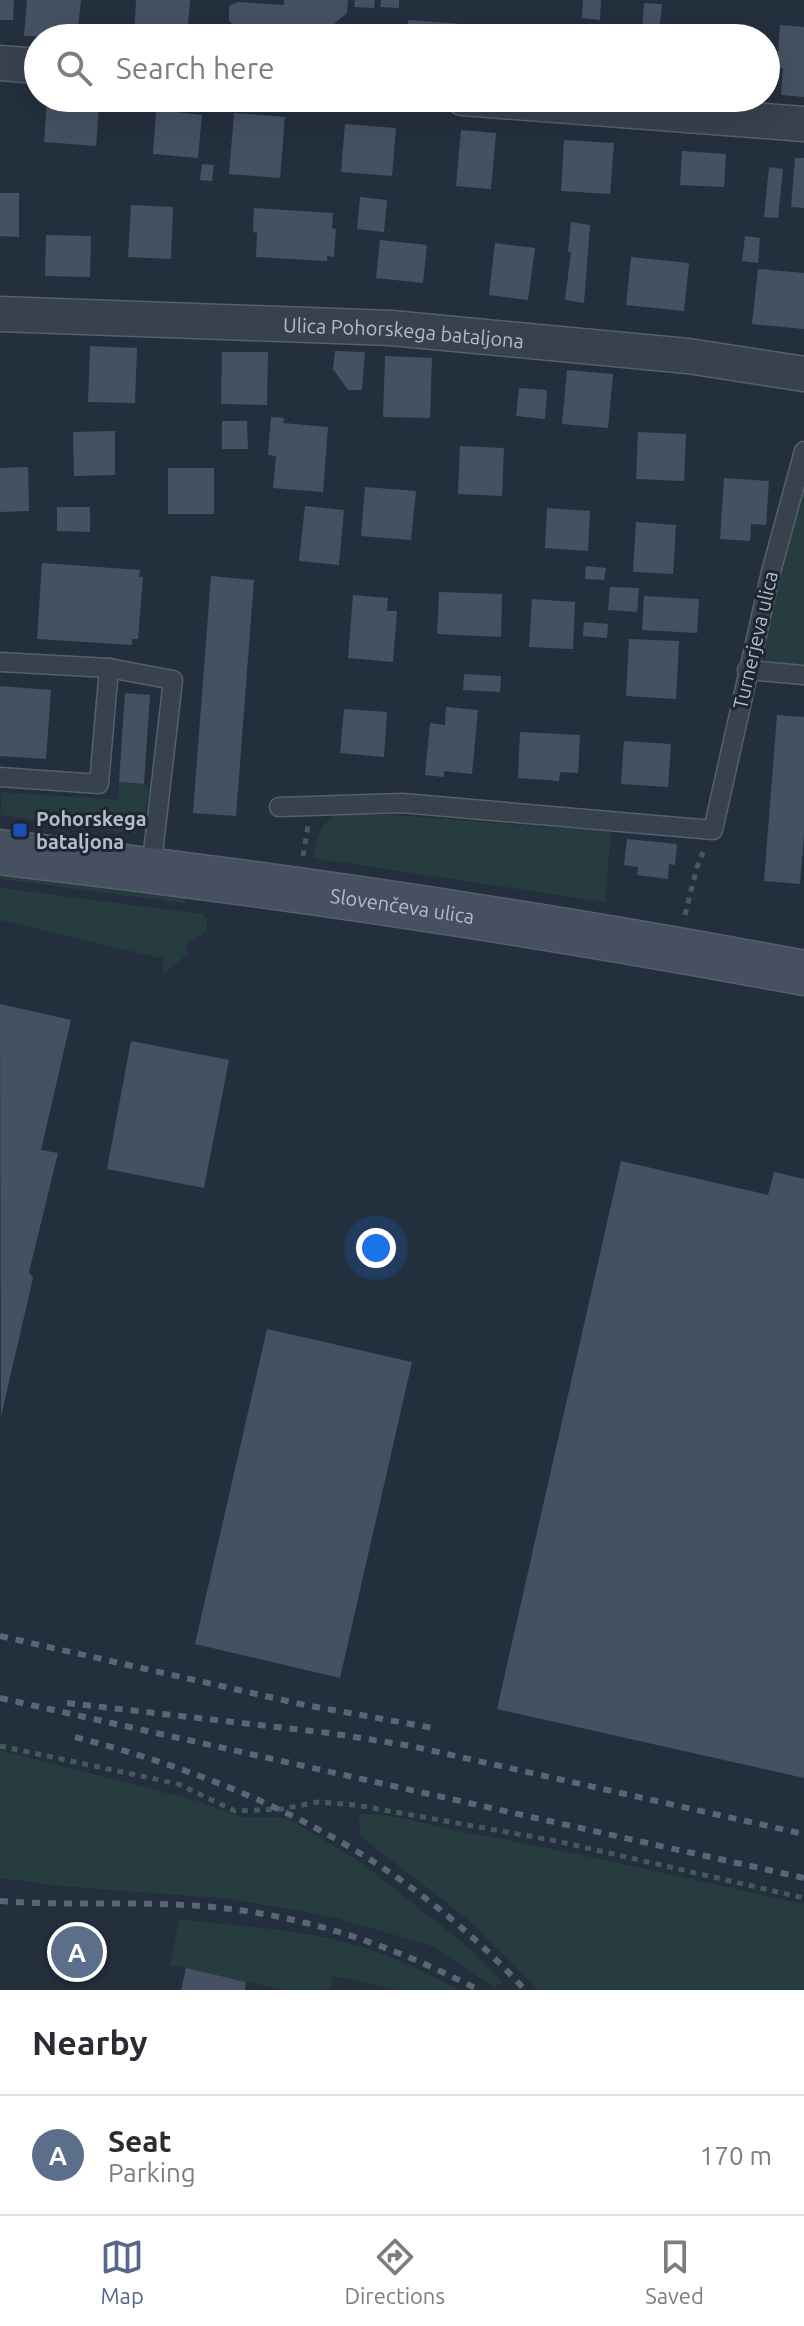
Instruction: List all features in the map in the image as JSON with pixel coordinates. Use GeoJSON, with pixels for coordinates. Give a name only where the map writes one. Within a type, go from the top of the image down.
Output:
{"type":"FeatureCollection","features":[{"type":"Feature","properties":{"kind":"street"},"geometry":{"type":"LineString","coordinates":[[0,63],[24,65]]}},
{"type":"Feature","properties":{"kind":"street"},"geometry":{"type":"LineString","coordinates":[[647,112],[804,124]]}},
{"type":"Feature","properties":{"kind":"street","name":"Ulica Pohorskega bataljona"},"geometry":{"type":"LineString","coordinates":[[0,314],[391,328],[688,356],[804,374]]}},
{"type":"Feature","properties":{"kind":"street","name":"Slovenčeva ulica"},"geometry":{"type":"LineString","coordinates":[[0,852],[151,870],[562,930],[804,973]]}},
{"type":"Feature","properties":{"kind":"lane","name":"Turnerjeva ulica"},"geometry":{"type":"LineString","coordinates":[[713,830],[747,670],[804,451]]}},
{"type":"Feature","properties":{"kind":"lane"},"geometry":{"type":"LineString","coordinates":[[0,662],[109,668],[173,680],[151,870]]}},
{"type":"Feature","properties":{"kind":"lane"},"geometry":{"type":"LineString","coordinates":[[0,777],[99,784],[109,668]]}},
{"type":"Feature","properties":{"kind":"lane"},"geometry":{"type":"LineString","coordinates":[[747,670],[804,675]]}},
{"type":"Feature","properties":{"kind":"lane"},"geometry":{"type":"LineString","coordinates":[[279,807],[402,803],[713,830]]}},
{"type":"Feature","properties":{"kind":"path"},"geometry":{"type":"LineString","coordinates":[[684,920],[697,867],[713,830]]}},
{"type":"Feature","properties":{"kind":"path"},"geometry":{"type":"LineString","coordinates":[[0,1746],[178,1784],[235,1811],[282,1809],[318,1802],[356,1805],[557,1841],[804,1898]]}},
{"type":"Feature","properties":{"kind":"green space"},"geometry":{"type":"Polygon","coordinates":[[[804,489],[804,668],[772,665],[764,659],[762,650],[804,489]]]}},
{"type":"Feature","properties":{"kind":"green space"},"geometry":{"type":"Polygon","coordinates":[[[119,782],[149,785],[145,818],[135,834],[0,815],[2,792],[118,800],[119,782]]]}},
{"type":"Feature","properties":{"kind":"green space"},"geometry":{"type":"Polygon","coordinates":[[[341,814],[393,815],[611,832],[605,902],[313,858],[324,826],[341,814]]]}},
{"type":"Feature","properties":{"kind":"green space"},"geometry":{"type":"Polygon","coordinates":[[[0,869],[186,893],[185,903],[0,879],[0,869]]]}},
{"type":"Feature","properties":{"kind":"green space"},"geometry":{"type":"Polygon","coordinates":[[[0,888],[202,914],[207,920],[207,931],[185,946],[188,954],[162,975],[164,959],[0,920],[0,888]]]}},
{"type":"Feature","properties":{"kind":"green space"},"geometry":{"type":"Polygon","coordinates":[[[0,1750],[201,1802],[241,1817],[287,1818],[362,1863],[469,1948],[503,1982],[494,1987],[435,1947],[333,1917],[232,1899],[61,1886],[0,1878],[0,1750]]]}},
{"type":"Feature","properties":{"kind":"green space"},"geometry":{"type":"Polygon","coordinates":[[[359,1814],[403,1818],[804,1904],[804,1990],[539,1990],[466,1918],[360,1836],[359,1814]]]}},
{"type":"Feature","properties":{"kind":"green space"},"geometry":{"type":"Polygon","coordinates":[[[179,1919],[278,1930],[351,1944],[396,1959],[459,1990],[402,1990],[333,1976],[329,1990],[283,1990],[170,1965],[179,1919]]]}},
{"type":"Feature","properties":{"kind":"building"},"geometry":{"type":"Polygon","coordinates":[[[0,0],[14,0],[13,20],[0,20],[0,0]]]}},
{"type":"Feature","properties":{"kind":"building"},"geometry":{"type":"Polygon","coordinates":[[[27,0],[81,0],[78,24],[25,24],[27,0]]]}},
{"type":"Feature","properties":{"kind":"building"},"geometry":{"type":"Polygon","coordinates":[[[136,0],[190,0],[188,24],[135,24],[136,0]]]}},
{"type":"Feature","properties":{"kind":"building"},"geometry":{"type":"Polygon","coordinates":[[[284,0],[348,0],[347,13],[335,24],[233,24],[229,21],[229,6],[238,2],[284,5],[284,0]]]}},
{"type":"Feature","properties":{"kind":"building"},"geometry":{"type":"Polygon","coordinates":[[[355,0],[375,0],[374,8],[354,7],[355,0]]]}},
{"type":"Feature","properties":{"kind":"building"},"geometry":{"type":"Polygon","coordinates":[[[381,0],[399,0],[399,8],[380,7],[381,0]]]}},
{"type":"Feature","properties":{"kind":"building"},"geometry":{"type":"Polygon","coordinates":[[[583,0],[601,0],[600,20],[582,18],[583,0]]]}},
{"type":"Feature","properties":{"kind":"building"},"geometry":{"type":"Polygon","coordinates":[[[644,3],[662,4],[660,24],[642,24],[644,3]]]}},
{"type":"Feature","properties":{"kind":"building"},"geometry":{"type":"Polygon","coordinates":[[[408,20],[462,24],[408,24],[408,20]]]}},
{"type":"Feature","properties":{"kind":"building"},"geometry":{"type":"Polygon","coordinates":[[[780,25],[804,27],[804,97],[781,95],[783,68],[780,68],[780,25]]]}},
{"type":"Feature","properties":{"kind":"building"},"geometry":{"type":"Polygon","coordinates":[[[46,112],[99,112],[96,146],[44,142],[46,112]]]}},
{"type":"Feature","properties":{"kind":"building"},"geometry":{"type":"Polygon","coordinates":[[[156,112],[202,115],[198,158],[153,154],[156,112]]]}},
{"type":"Feature","properties":{"kind":"building"},"geometry":{"type":"Polygon","coordinates":[[[234,113],[285,117],[280,178],[229,174],[234,113]]]}},
{"type":"Feature","properties":{"kind":"building"},"geometry":{"type":"Polygon","coordinates":[[[345,124],[396,128],[392,176],[341,172],[345,124]]]}},
{"type":"Feature","properties":{"kind":"building"},"geometry":{"type":"Polygon","coordinates":[[[461,130],[496,133],[491,189],[456,186],[461,130]]]}},
{"type":"Feature","properties":{"kind":"building"},"geometry":{"type":"Polygon","coordinates":[[[564,140],[614,143],[610,194],[561,191],[564,140]]]}},
{"type":"Feature","properties":{"kind":"building"},"geometry":{"type":"Polygon","coordinates":[[[682,151],[726,154],[724,187],[680,185],[682,151]]]}},
{"type":"Feature","properties":{"kind":"building"},"geometry":{"type":"Polygon","coordinates":[[[795,158],[804,158],[804,208],[791,207],[795,158]]]}},
{"type":"Feature","properties":{"kind":"building"},"geometry":{"type":"Polygon","coordinates":[[[202,164],[214,165],[212,181],[200,180],[202,164]]]}},
{"type":"Feature","properties":{"kind":"building"},"geometry":{"type":"Polygon","coordinates":[[[769,167],[783,169],[778,218],[764,217],[769,167]]]}},
{"type":"Feature","properties":{"kind":"building"},"geometry":{"type":"Polygon","coordinates":[[[0,193],[19,193],[19,237],[0,236],[0,193]]]}},
{"type":"Feature","properties":{"kind":"building"},"geometry":{"type":"Polygon","coordinates":[[[360,197],[387,200],[384,232],[357,229],[360,197]]]}},
{"type":"Feature","properties":{"kind":"building"},"geometry":{"type":"Polygon","coordinates":[[[131,205],[173,207],[171,259],[128,257],[131,205]]]}},
{"type":"Feature","properties":{"kind":"building"},"geometry":{"type":"Polygon","coordinates":[[[254,208],[333,213],[332,228],[336,229],[334,257],[327,256],[327,261],[256,257],[254,208]]]}},
{"type":"Feature","properties":{"kind":"building"},"geometry":{"type":"Polygon","coordinates":[[[571,222],[590,225],[584,303],[565,300],[571,222]]]}},
{"type":"Feature","properties":{"kind":"building"},"geometry":{"type":"Polygon","coordinates":[[[46,235],[91,236],[90,277],[45,276],[46,235]]]}},
{"type":"Feature","properties":{"kind":"building"},"geometry":{"type":"Polygon","coordinates":[[[745,236],[760,238],[758,263],[742,261],[745,236]]]}},
{"type":"Feature","properties":{"kind":"building"},"geometry":{"type":"Polygon","coordinates":[[[380,240],[427,245],[423,283],[376,278],[380,240]]]}},
{"type":"Feature","properties":{"kind":"building"},"geometry":{"type":"Polygon","coordinates":[[[495,243],[535,248],[528,300],[489,295],[495,243]]]}},
{"type":"Feature","properties":{"kind":"building"},"geometry":{"type":"Polygon","coordinates":[[[631,257],[689,263],[684,311],[626,305],[631,257]]]}},
{"type":"Feature","properties":{"kind":"building"},"geometry":{"type":"Polygon","coordinates":[[[758,269],[804,273],[804,329],[752,324],[758,269]]]}},
{"type":"Feature","properties":{"kind":"building"},"geometry":{"type":"Polygon","coordinates":[[[90,346],[137,348],[135,403],[88,402],[90,346]]]}},
{"type":"Feature","properties":{"kind":"building"},"geometry":{"type":"Polygon","coordinates":[[[335,351],[365,352],[362,390],[348,390],[333,369],[335,351]]]}},
{"type":"Feature","properties":{"kind":"building"},"geometry":{"type":"Polygon","coordinates":[[[222,352],[268,352],[267,405],[221,404],[222,352]]]}},
{"type":"Feature","properties":{"kind":"building"},"geometry":{"type":"Polygon","coordinates":[[[385,356],[432,358],[430,418],[383,417],[385,356]]]}},
{"type":"Feature","properties":{"kind":"building"},"geometry":{"type":"Polygon","coordinates":[[[567,370],[613,374],[608,428],[562,424],[567,370]]]}},
{"type":"Feature","properties":{"kind":"building"},"geometry":{"type":"Polygon","coordinates":[[[519,388],[547,390],[545,419],[516,416],[519,388]]]}},
{"type":"Feature","properties":{"kind":"building"},"geometry":{"type":"Polygon","coordinates":[[[271,417],[284,418],[283,423],[328,427],[323,492],[273,488],[276,456],[268,455],[271,417]]]}},
{"type":"Feature","properties":{"kind":"building"},"geometry":{"type":"Polygon","coordinates":[[[222,421],[247,421],[248,449],[222,449],[222,421]]]}},
{"type":"Feature","properties":{"kind":"building"},"geometry":{"type":"Polygon","coordinates":[[[115,431],[115,475],[74,476],[73,432],[115,431]]]}},
{"type":"Feature","properties":{"kind":"building"},"geometry":{"type":"Polygon","coordinates":[[[638,432],[686,434],[684,481],[636,479],[638,432]]]}},
{"type":"Feature","properties":{"kind":"building"},"geometry":{"type":"Polygon","coordinates":[[[460,446],[504,448],[502,496],[458,494],[460,446]]]}},
{"type":"Feature","properties":{"kind":"building"},"geometry":{"type":"Polygon","coordinates":[[[28,467],[29,511],[0,512],[0,468],[28,467]]]}},
{"type":"Feature","properties":{"kind":"building"},"geometry":{"type":"Polygon","coordinates":[[[168,468],[214,468],[214,514],[168,514],[168,468]]]}},
{"type":"Feature","properties":{"kind":"building"},"geometry":{"type":"Polygon","coordinates":[[[724,478],[769,481],[766,525],[751,524],[750,541],[720,539],[724,478]]]}},
{"type":"Feature","properties":{"kind":"building"},"geometry":{"type":"Polygon","coordinates":[[[365,487],[416,491],[411,540],[361,536],[365,487]]]}},
{"type":"Feature","properties":{"kind":"building"},"geometry":{"type":"Polygon","coordinates":[[[305,506],[344,510],[339,565],[299,561],[305,506]]]}},
{"type":"Feature","properties":{"kind":"building"},"geometry":{"type":"Polygon","coordinates":[[[57,507],[90,507],[90,532],[57,531],[57,507]]]}},
{"type":"Feature","properties":{"kind":"building"},"geometry":{"type":"Polygon","coordinates":[[[547,508],[590,511],[588,551],[545,548],[547,508]]]}},
{"type":"Feature","properties":{"kind":"building"},"geometry":{"type":"Polygon","coordinates":[[[636,522],[676,525],[673,574],[633,572],[636,522]]]}},
{"type":"Feature","properties":{"kind":"building"},"geometry":{"type":"Polygon","coordinates":[[[42,563],[140,570],[139,577],[143,577],[138,639],[132,639],[132,645],[37,639],[42,563]]]}},
{"type":"Feature","properties":{"kind":"building"},"geometry":{"type":"Polygon","coordinates":[[[586,566],[606,568],[604,580],[585,579],[586,566]]]}},
{"type":"Feature","properties":{"kind":"building"},"geometry":{"type":"Polygon","coordinates":[[[211,576],[254,580],[236,816],[193,813],[211,576]]]}},
{"type":"Feature","properties":{"kind":"building"},"geometry":{"type":"Polygon","coordinates":[[[610,587],[639,588],[637,612],[608,610],[610,587]]]}},
{"type":"Feature","properties":{"kind":"building"},"geometry":{"type":"Polygon","coordinates":[[[439,592],[502,594],[501,637],[437,634],[439,592]]]}},
{"type":"Feature","properties":{"kind":"building"},"geometry":{"type":"Polygon","coordinates":[[[353,595],[388,598],[387,611],[397,611],[393,662],[348,658],[353,595]]]}},
{"type":"Feature","properties":{"kind":"building"},"geometry":{"type":"Polygon","coordinates":[[[644,596],[699,599],[697,633],[642,630],[644,596]]]}},
{"type":"Feature","properties":{"kind":"building"},"geometry":{"type":"Polygon","coordinates":[[[532,599],[575,602],[573,649],[529,647],[532,599]]]}},
{"type":"Feature","properties":{"kind":"building"},"geometry":{"type":"Polygon","coordinates":[[[584,622],[608,624],[607,638],[583,636],[584,622]]]}},
{"type":"Feature","properties":{"kind":"building"},"geometry":{"type":"Polygon","coordinates":[[[629,639],[679,641],[676,699],[626,696],[629,639]]]}},
{"type":"Feature","properties":{"kind":"building"},"geometry":{"type":"Polygon","coordinates":[[[464,674],[501,676],[500,692],[463,690],[464,674]]]}},
{"type":"Feature","properties":{"kind":"building"},"geometry":{"type":"Polygon","coordinates":[[[0,686],[51,690],[46,759],[0,756],[0,686]]]}},
{"type":"Feature","properties":{"kind":"building"},"geometry":{"type":"Polygon","coordinates":[[[125,693],[150,695],[144,784],[119,782],[125,693]]]}},
{"type":"Feature","properties":{"kind":"building"},"geometry":{"type":"Polygon","coordinates":[[[446,707],[478,710],[472,774],[444,771],[444,777],[425,775],[430,723],[445,725],[446,707]]]}},
{"type":"Feature","properties":{"kind":"building"},"geometry":{"type":"Polygon","coordinates":[[[344,709],[387,712],[384,757],[340,753],[344,709]]]}},
{"type":"Feature","properties":{"kind":"building"},"geometry":{"type":"Polygon","coordinates":[[[777,715],[804,717],[804,834],[800,884],[764,881],[777,715]]]}},
{"type":"Feature","properties":{"kind":"building"},"geometry":{"type":"Polygon","coordinates":[[[520,732],[580,735],[578,773],[560,772],[559,781],[518,778],[520,732]]]}},
{"type":"Feature","properties":{"kind":"building"},"geometry":{"type":"Polygon","coordinates":[[[624,741],[671,744],[668,787],[621,784],[624,741]]]}},
{"type":"Feature","properties":{"kind":"building"},"geometry":{"type":"Polygon","coordinates":[[[627,839],[677,844],[675,865],[669,864],[668,879],[637,875],[638,867],[624,865],[627,839]]]}},
{"type":"Feature","properties":{"kind":"building"},"geometry":{"type":"Polygon","coordinates":[[[0,1004],[71,1020],[41,1150],[58,1153],[29,1272],[33,1278],[1,1416],[0,1004]]]}},
{"type":"Feature","properties":{"kind":"building"},"geometry":{"type":"Polygon","coordinates":[[[131,1041],[229,1060],[204,1188],[107,1169],[131,1041]]]}},
{"type":"Feature","properties":{"kind":"building"},"geometry":{"type":"Polygon","coordinates":[[[621,1161],[768,1195],[774,1172],[804,1179],[804,1778],[497,1709],[621,1161]]]}},
{"type":"Feature","properties":{"kind":"building"},"geometry":{"type":"Polygon","coordinates":[[[267,1329],[412,1362],[340,1678],[195,1644],[267,1329]]]}},
{"type":"Feature","properties":{"kind":"building"},"geometry":{"type":"Polygon","coordinates":[[[186,1968],[246,1982],[245,1990],[181,1990],[186,1968]]]}},
{"type":"Feature","properties":{"kind":"railway"},"geometry":{"type":"LineString","coordinates":[[0,1636],[305,1705],[433,1728]]}},
{"type":"Feature","properties":{"kind":"railway"},"geometry":{"type":"LineString","coordinates":[[0,1698],[804,1878]]}},
{"type":"Feature","properties":{"kind":"railway"},"geometry":{"type":"LineString","coordinates":[[67,1703],[329,1733],[411,1746],[804,1834]]}},
{"type":"Feature","properties":{"kind":"railway"},"geometry":{"type":"LineString","coordinates":[[75,1737],[201,1777],[261,1801],[319,1830],[375,1862],[428,1900],[478,1942],[525,1990]]}},
{"type":"Feature","properties":{"kind":"railway"},"geometry":{"type":"LineString","coordinates":[[0,1901],[201,1906],[275,1916],[378,1945],[479,1990]]}},
{"type":"Feature","properties":{"kind":"place","name":"Pohorskega bataljona"},"geometry":{"type":"Point","coordinates":[20,830]}},
{"type":"Feature","properties":{"kind":"place","name":"Seat"},"geometry":{"type":"Point","coordinates":[77,1952]}}]}
